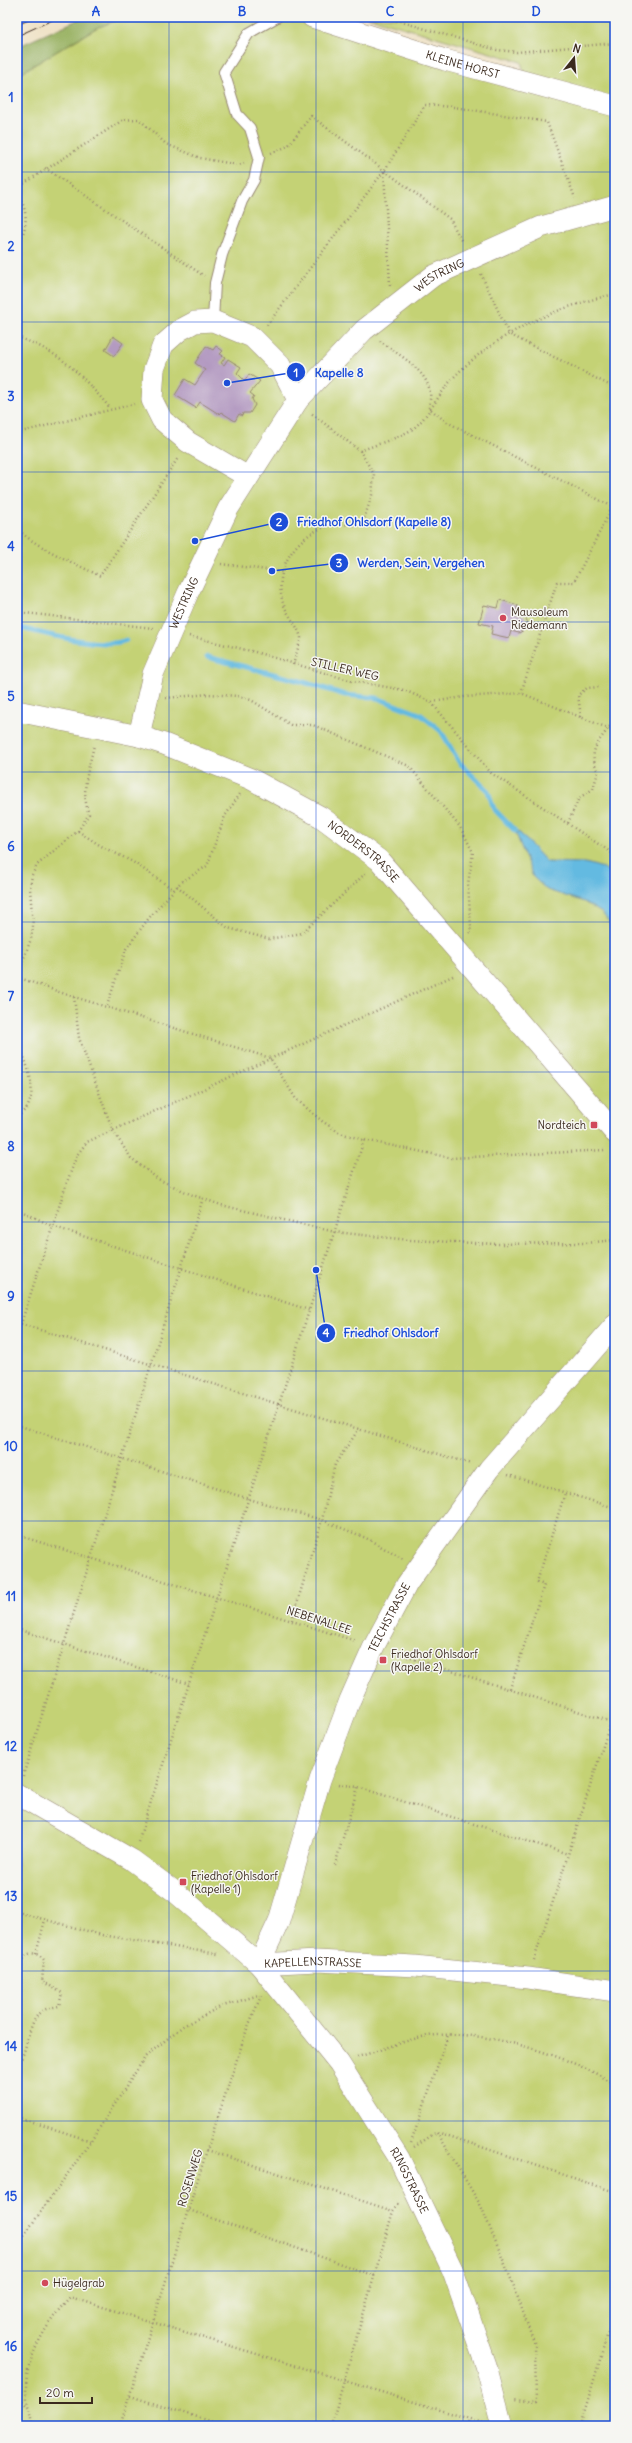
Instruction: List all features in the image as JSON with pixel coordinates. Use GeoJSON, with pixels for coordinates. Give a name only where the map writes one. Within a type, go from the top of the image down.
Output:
{"type":"FeatureCollection","features":[{"type":"Feature","properties":{"kind":"street","name":"KLEINE HORST"},"geometry":{"type":"LineString","coordinates":[[312,17],[445,60],[615,106]]}},
{"type":"Feature","properties":{"kind":"street","name":"WESTRING"},"geometry":{"type":"LineString","coordinates":[[139,736],[153,674],[171,630],[228,509],[298,400],[364,330],[433,276],[542,227],[615,206]]}},
{"type":"Feature","properties":{"kind":"street"},"geometry":{"type":"LineString","coordinates":[[248,477],[188,442],[162,420],[152,400],[154,369],[163,345],[180,330],[195,322],[213,322],[255,340],[280,365],[298,400]]}},
{"type":"Feature","properties":{"kind":"street","name":"NORDERSTRASSE"},"geometry":{"type":"LineString","coordinates":[[17,711],[139,736],[164,744],[251,779],[321,817],[379,860],[467,963],[611,1142]]}},
{"type":"Feature","properties":{"kind":"street","name":"TEICHSTRASSE"},"geometry":{"type":"LineString","coordinates":[[259,1964],[279,1921],[320,1780],[350,1700],[374,1646],[407,1584],[488,1469],[615,1325]]}},
{"type":"Feature","properties":{"kind":"street","name":"KAPELLENSTRASSE"},"geometry":{"type":"LineString","coordinates":[[17,1794],[132,1860],[174,1891],[259,1964],[317,1961],[416,1966],[528,1978],[615,1991]]}},
{"type":"Feature","properties":{"kind":"street","name":"RINGSTRASSE"},"geometry":{"type":"LineString","coordinates":[[259,1964],[339,2063],[399,2158],[453,2271],[497,2399],[502,2426]]}},
{"type":"Feature","properties":{"kind":"lane"},"geometry":{"type":"LineString","coordinates":[[213,322],[215,283],[231,230],[254,180],[258,157],[250,128],[238,114],[224,72],[249,33],[277,17]]}},
{"type":"Feature","properties":{"kind":"path"},"geometry":{"type":"LineString","coordinates":[[385,17],[497,50],[517,52],[615,43]]}},
{"type":"Feature","properties":{"kind":"path"},"geometry":{"type":"LineString","coordinates":[[255,340],[384,171],[425,104],[454,107],[547,122],[581,215]]}},
{"type":"Feature","properties":{"kind":"path"},"geometry":{"type":"LineString","coordinates":[[46,168],[215,283]]}},
{"type":"Feature","properties":{"kind":"path"},"geometry":{"type":"LineString","coordinates":[[384,171],[392,308]]}},
{"type":"Feature","properties":{"kind":"path"},"geometry":{"type":"LineString","coordinates":[[17,194],[25,210],[26,224],[22,237],[17,245]]}},
{"type":"Feature","properties":{"kind":"path"},"geometry":{"type":"LineString","coordinates":[[471,259],[484,278],[509,334],[615,388]]}},
{"type":"Feature","properties":{"kind":"path"},"geometry":{"type":"LineString","coordinates":[[360,452],[411,430],[419,424],[429,408],[454,376],[488,346],[556,310],[615,294]]}},
{"type":"Feature","properties":{"kind":"path"},"geometry":{"type":"LineString","coordinates":[[364,330],[401,356],[425,377],[430,392],[429,408]]}},
{"type":"Feature","properties":{"kind":"path"},"geometry":{"type":"LineString","coordinates":[[17,337],[49,350],[76,369],[111,408]]}},
{"type":"Feature","properties":{"kind":"path"},"geometry":{"type":"LineString","coordinates":[[17,433],[111,408],[152,400]]}},
{"type":"Feature","properties":{"kind":"path"},"geometry":{"type":"LineString","coordinates":[[293,665],[301,638],[282,600],[282,572],[292,551],[310,534],[332,525],[360,525],[364,523],[372,495],[374,474],[360,452],[326,426],[298,400]]}},
{"type":"Feature","properties":{"kind":"path"},"geometry":{"type":"LineString","coordinates":[[429,408],[445,421],[614,507]]}},
{"type":"Feature","properties":{"kind":"path"},"geometry":{"type":"LineString","coordinates":[[17,527],[20,532],[40,546],[100,576],[188,442]]}},
{"type":"Feature","properties":{"kind":"path"},"geometry":{"type":"LineString","coordinates":[[521,693],[557,582],[574,582],[614,507],[615,502]]}},
{"type":"Feature","properties":{"kind":"path"},"geometry":{"type":"LineString","coordinates":[[203,562],[282,572]]}},
{"type":"Feature","properties":{"kind":"path","name":"STILLER WEG"},"geometry":{"type":"LineString","coordinates":[[17,612],[171,630],[255,652],[293,665],[352,681],[404,690],[431,702],[491,773],[615,855]]}},
{"type":"Feature","properties":{"kind":"path"},"geometry":{"type":"LineString","coordinates":[[581,717],[578,695],[587,688],[600,687]]}},
{"type":"Feature","properties":{"kind":"path"},"geometry":{"type":"LineString","coordinates":[[431,702],[464,697],[521,693],[615,731]]}},
{"type":"Feature","properties":{"kind":"path"},"geometry":{"type":"LineString","coordinates":[[17,1336],[67,1182],[81,1147],[86,1142],[113,1131],[270,1058],[467,963],[471,927],[468,884],[473,852],[460,827],[409,766],[314,725],[291,725],[250,700],[237,696],[210,694],[175,698],[147,698]]}},
{"type":"Feature","properties":{"kind":"path"},"geometry":{"type":"LineString","coordinates":[[568,823],[579,798],[593,789],[598,772],[592,760],[592,750],[609,728],[615,717]]}},
{"type":"Feature","properties":{"kind":"path"},"geometry":{"type":"LineString","coordinates":[[98,728],[83,788],[85,803],[89,814],[78,831],[37,865],[32,875],[31,939],[17,976],[74,997],[107,1006],[270,1058],[296,1099],[322,1122],[340,1133],[364,1140],[452,1158],[611,1142]]}},
{"type":"Feature","properties":{"kind":"path"},"geometry":{"type":"LineString","coordinates":[[107,1006],[126,949],[149,918],[177,886],[207,866],[225,816],[251,779]]}},
{"type":"Feature","properties":{"kind":"path"},"geometry":{"type":"LineString","coordinates":[[78,831],[101,846],[133,862],[174,890]]}},
{"type":"Feature","properties":{"kind":"path"},"geometry":{"type":"LineString","coordinates":[[177,886],[228,928],[269,939],[302,933],[379,860]]}},
{"type":"Feature","properties":{"kind":"path"},"geometry":{"type":"LineString","coordinates":[[74,997],[79,1038],[113,1131],[131,1158],[158,1179],[221,1205],[335,1232],[410,1240],[497,1244],[585,1243],[615,1240]]}},
{"type":"Feature","properties":{"kind":"path"},"geometry":{"type":"LineString","coordinates":[[17,1039],[29,1074],[32,1091],[28,1107],[17,1117]]}},
{"type":"Feature","properties":{"kind":"path"},"geometry":{"type":"LineString","coordinates":[[132,1860],[364,1140]]}},
{"type":"Feature","properties":{"kind":"path"},"geometry":{"type":"LineString","coordinates":[[17,1794],[203,1198]]}},
{"type":"Feature","properties":{"kind":"path"},"geometry":{"type":"LineString","coordinates":[[17,1209],[52,1226],[310,1310]]}},
{"type":"Feature","properties":{"kind":"path"},"geometry":{"type":"LineString","coordinates":[[21,1324],[615,1508]]}},
{"type":"Feature","properties":{"kind":"path"},"geometry":{"type":"LineString","coordinates":[[17,1425],[248,1499],[322,1520],[366,1538],[418,1568]]}},
{"type":"Feature","properties":{"kind":"path"},"geometry":{"type":"LineString","coordinates":[[292,1620],[322,1520],[335,1464],[359,1428]]}},
{"type":"Feature","properties":{"kind":"path"},"geometry":{"type":"LineString","coordinates":[[510,1689],[544,1585],[537,1582],[565,1493]]}},
{"type":"Feature","properties":{"kind":"path","name":"NEBENALLEE"},"geometry":{"type":"LineString","coordinates":[[17,1535],[217,1596],[615,1723]]}},
{"type":"Feature","properties":{"kind":"path"},"geometry":{"type":"LineString","coordinates":[[17,1629],[189,1684]]}},
{"type":"Feature","properties":{"kind":"path"},"geometry":{"type":"LineString","coordinates":[[528,1978],[615,1709]]}},
{"type":"Feature","properties":{"kind":"path"},"geometry":{"type":"LineString","coordinates":[[320,1780],[358,1787],[568,1854]]}},
{"type":"Feature","properties":{"kind":"path"},"geometry":{"type":"LineString","coordinates":[[335,1865],[358,1787]]}},
{"type":"Feature","properties":{"kind":"path"},"geometry":{"type":"LineString","coordinates":[[17,1912],[102,1935],[216,1954],[223,1957]]}},
{"type":"Feature","properties":{"kind":"path"},"geometry":{"type":"LineString","coordinates":[[36,1954],[45,1920]]}},
{"type":"Feature","properties":{"kind":"path"},"geometry":{"type":"LineString","coordinates":[[17,1974],[25,1956],[36,1954],[44,1960],[42,1981],[62,1993],[63,1996],[59,2006],[44,2010],[38,2014],[29,2033],[25,2054],[17,2066]]}},
{"type":"Feature","properties":{"kind":"path"},"geometry":{"type":"LineString","coordinates":[[256,1990],[262,1995]]}},
{"type":"Feature","properties":{"kind":"path"},"geometry":{"type":"LineString","coordinates":[[17,2245],[91,2141],[146,2056],[183,2026],[220,2007],[262,1995]]}},
{"type":"Feature","properties":{"kind":"path","name":"ROSENWEG"},"geometry":{"type":"LineString","coordinates":[[120,2426],[207,2150],[247,2029],[262,1995]]}},
{"type":"Feature","properties":{"kind":"path"},"geometry":{"type":"LineString","coordinates":[[438,2132],[409,2151],[448,2035]]}},
{"type":"Feature","properties":{"kind":"path"},"geometry":{"type":"LineString","coordinates":[[339,2063],[422,2037],[448,2035],[477,2038],[542,2050],[593,2070],[615,2084]]}},
{"type":"Feature","properties":{"kind":"path"},"geometry":{"type":"LineString","coordinates":[[17,2116],[91,2141]]}},
{"type":"Feature","properties":{"kind":"path"},"geometry":{"type":"LineString","coordinates":[[438,2132],[615,2192]]}},
{"type":"Feature","properties":{"kind":"path"},"geometry":{"type":"LineString","coordinates":[[438,2132],[481,2206],[514,2284],[535,2345],[536,2402],[497,2399]]}},
{"type":"Feature","properties":{"kind":"path"},"geometry":{"type":"LineString","coordinates":[[207,2150],[393,2211]]}},
{"type":"Feature","properties":{"kind":"path"},"geometry":{"type":"LineString","coordinates":[[331,2426],[346,2380],[393,2211],[413,2186]]}},
{"type":"Feature","properties":{"kind":"path"},"geometry":{"type":"LineString","coordinates":[[189,2210],[375,2276]]}},
{"type":"Feature","properties":{"kind":"path"},"geometry":{"type":"LineString","coordinates":[[33,2426],[26,2387],[28,2371],[39,2342],[56,2312],[70,2297],[153,2324],[346,2380],[491,2426]]}},
{"type":"Feature","properties":{"kind":"path"},"geometry":{"type":"LineString","coordinates":[[580,2426],[615,2310]]}},
{"type":"Feature","properties":{"kind":"path"},"geometry":{"type":"LineString","coordinates":[[17,2395],[29,2407]]}},
{"type":"Feature","properties":{"kind":"path"},"geometry":{"type":"LineString","coordinates":[[130,2396],[225,2426]]}},
{"type":"Feature","properties":{"kind":"path"},"geometry":{"type":"LineString","coordinates":[[467,2426],[469,2419]]}},
{"type":"Feature","properties":{"kind":"green space"},"geometry":{"type":"Polygon","coordinates":[[[84,17],[126,17],[96,28],[17,75],[17,47],[84,17]]]}},
{"type":"Feature","properties":{"kind":"green space"},"geometry":{"type":"Polygon","coordinates":[[[126,17],[301,17],[311,23],[615,114],[615,2426],[17,2426],[17,75],[96,28],[126,17]]]}},
{"type":"Feature","properties":{"kind":"green space"},"geometry":{"type":"Polygon","coordinates":[[[368,17],[615,17],[615,102],[526,78],[521,62],[368,17]]]}},
{"type":"Feature","properties":{"kind":"water"},"geometry":{"type":"Polygon","coordinates":[[[515,831],[520,833],[547,862],[586,863],[603,868],[615,874],[615,952],[609,922],[602,913],[584,902],[547,890],[533,877],[515,831]]]}},
{"type":"Feature","properties":{"kind":"building"},"geometry":{"type":"Polygon","coordinates":[[[113,336],[123,343],[114,356],[105,350],[113,336]]]}},
{"type":"Feature","properties":{"kind":"building"},"geometry":{"type":"Polygon","coordinates":[[[206,346],[213,350],[216,346],[223,351],[220,354],[225,357],[221,363],[224,365],[228,359],[241,367],[237,373],[245,381],[249,374],[260,381],[250,393],[254,396],[252,399],[255,405],[250,413],[243,413],[242,416],[239,414],[235,421],[221,412],[219,414],[200,402],[196,408],[175,395],[185,379],[195,385],[205,370],[195,363],[206,346]]]}},
{"type":"Feature","properties":{"kind":"building","name":"Mausoleum Riedemann"},"geometry":{"type":"Polygon","coordinates":[[[500,600],[518,605],[516,613],[524,615],[527,621],[524,630],[519,633],[511,631],[509,638],[491,634],[493,626],[479,623],[484,605],[498,608],[500,600]]]}},
{"type":"Feature","properties":{"kind":"waterway"},"geometry":{"type":"LineString","coordinates":[[17,627],[73,640],[89,642],[116,643],[126,640]]}},
{"type":"Feature","properties":{"kind":"waterway"},"geometry":{"type":"LineString","coordinates":[[207,657],[297,680],[345,695],[377,698],[420,714],[441,731],[459,762],[488,791],[494,809],[515,831]]}},
{"type":"Feature","properties":{"kind":"tram line"},"geometry":{"type":"LineString","coordinates":[[17,25],[36,17]]}},
{"type":"Feature","properties":{"kind":"tram line"},"geometry":{"type":"LineString","coordinates":[[17,36],[59,17]]}},
{"type":"Feature","properties":{"kind":"place","name":"Kapelle 8"},"geometry":{"type":"Point","coordinates":[227,383]}},
{"type":"Feature","properties":{"kind":"place","name":"Friedhof Ohlsdorf (Kapelle 8)"},"geometry":{"type":"Point","coordinates":[195,541]}},
{"type":"Feature","properties":{"kind":"place","name":"Werden, Sein, Vergehen"},"geometry":{"type":"Point","coordinates":[272,571]}},
{"type":"Feature","properties":{"kind":"place","name":"Mausoleum Riedemann"},"geometry":{"type":"Point","coordinates":[503,618]}},
{"type":"Feature","properties":{"kind":"place","name":"Nordteich"},"geometry":{"type":"Point","coordinates":[594,1125]}},
{"type":"Feature","properties":{"kind":"place","name":"Friedhof Ohlsdorf"},"geometry":{"type":"Point","coordinates":[316,1270]}},
{"type":"Feature","properties":{"kind":"place","name":"Friedhof Ohlsdorf (Kapelle 2)"},"geometry":{"type":"Point","coordinates":[383,1660]}},
{"type":"Feature","properties":{"kind":"place","name":"Friedhof Ohlsdorf (Kapelle 1)"},"geometry":{"type":"Point","coordinates":[183,1882]}},
{"type":"Feature","properties":{"kind":"place","name":"Hügelgrab"},"geometry":{"type":"Point","coordinates":[45,2283]}}]}
